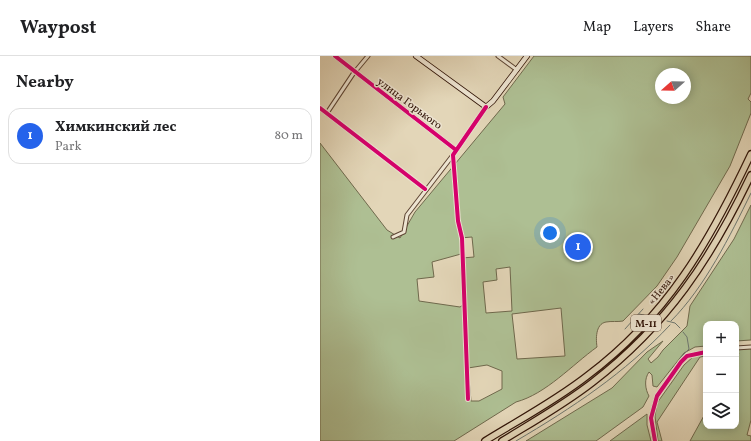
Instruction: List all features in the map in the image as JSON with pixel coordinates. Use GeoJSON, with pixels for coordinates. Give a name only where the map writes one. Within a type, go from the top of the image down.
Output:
{"type":"FeatureCollection","features":[{"type":"Feature","properties":{"kind":"highway","name":"«Нева»"},"geometry":{"type":"LineString","coordinates":[[485,441],[556,398],[587,376],[617,351],[645,324],[678,285],[694,262],[717,223],[751,154]]}},
{"type":"Feature","properties":{"kind":"highway","name":"«Нева»"},"geometry":{"type":"LineString","coordinates":[[502,441],[561,405],[593,382],[623,358],[651,330],[681,296],[702,266],[725,227],[751,175]]}},
{"type":"Feature","properties":{"kind":"main road"},"geometry":{"type":"LineString","coordinates":[[416,56],[486,107],[494,101],[528,56]]}},
{"type":"Feature","properties":{"kind":"street","name":"улица Горького"},"geometry":{"type":"LineString","coordinates":[[335,56],[456,150]]}},
{"type":"Feature","properties":{"kind":"street"},"geometry":{"type":"LineString","coordinates":[[327,113],[368,56]]}},
{"type":"Feature","properties":{"kind":"street"},"geometry":{"type":"LineString","coordinates":[[498,56],[517,70]]}},
{"type":"Feature","properties":{"kind":"street"},"geometry":{"type":"LineString","coordinates":[[392,237],[404,232],[407,215],[486,107]]}},
{"type":"Feature","properties":{"kind":"street"},"geometry":{"type":"LineString","coordinates":[[320,108],[425,190]]}},
{"type":"Feature","properties":{"kind":"street"},"geometry":{"type":"LineString","coordinates":[[452,155],[458,221],[462,238],[468,399]]}},
{"type":"Feature","properties":{"kind":"street"},"geometry":{"type":"LineString","coordinates":[[739,348],[751,346]]}},
{"type":"Feature","properties":{"kind":"street"},"geometry":{"type":"LineString","coordinates":[[655,441],[651,418],[657,396],[681,362],[688,356],[703,353]]}},
{"type":"Feature","properties":{"kind":"green space"},"geometry":{"type":"Polygon","coordinates":[[[534,56],[751,56],[751,93],[748,99],[751,102],[751,113],[730,166],[677,257],[657,286],[623,321],[602,323],[597,333],[597,347],[538,393],[516,402],[454,441],[320,441],[320,143],[387,230],[400,238],[415,212],[505,104],[503,97],[534,56]],[[472,237],[460,238],[461,254],[432,262],[434,277],[417,279],[419,301],[460,307],[463,305],[462,258],[474,257],[472,237]],[[510,267],[496,269],[497,280],[483,282],[486,313],[512,311],[510,267]],[[561,308],[512,314],[517,359],[565,356],[561,308]],[[487,365],[468,368],[471,401],[479,401],[502,389],[502,371],[487,365]]]}},
{"type":"Feature","properties":{"kind":"green space"},"geometry":{"type":"Polygon","coordinates":[[[751,205],[751,340],[739,341],[739,321],[703,321],[703,346],[695,347],[684,353],[657,387],[653,386],[652,375],[649,372],[646,378],[646,384],[649,396],[643,407],[596,441],[526,441],[612,388],[647,352],[663,341],[648,359],[651,363],[658,357],[687,326],[690,306],[734,239],[751,205]]]}},
{"type":"Feature","properties":{"kind":"green space"},"geometry":{"type":"Polygon","coordinates":[[[751,348],[751,420],[747,435],[751,436],[751,441],[690,441],[703,417],[703,429],[739,429],[739,350],[751,348]]]}},
{"type":"Feature","properties":{"kind":"green space"},"geometry":{"type":"Polygon","coordinates":[[[703,354],[703,356],[700,357],[657,422],[662,441],[658,441],[655,416],[657,403],[684,365],[694,356],[703,354]]]}},
{"type":"Feature","properties":{"kind":"green space"},"geometry":{"type":"Polygon","coordinates":[[[647,414],[647,425],[651,441],[610,441],[647,414]]]}},
{"type":"Feature","properties":{"kind":"waterway"},"geometry":{"type":"LineString","coordinates":[[671,321],[695,293],[706,277],[751,193]]}},
{"type":"Feature","properties":{"kind":"waterway"},"geometry":{"type":"LineString","coordinates":[[625,329],[643,309]]}},
{"type":"Feature","properties":{"kind":"waterway"},"geometry":{"type":"LineString","coordinates":[[639,314],[644,315]]}},
{"type":"Feature","properties":{"kind":"waterway"},"geometry":{"type":"LineString","coordinates":[[667,321],[675,323],[680,328]]}},
{"type":"Feature","properties":{"kind":"waterway"},"geometry":{"type":"LineString","coordinates":[[516,441],[597,389],[635,359],[670,325]]}},
{"type":"Feature","properties":{"kind":"waterway"},"geometry":{"type":"LineString","coordinates":[[680,358],[689,349],[687,337],[683,332]]}},
{"type":"Feature","properties":{"kind":"cycle path"},"geometry":{"type":"LineString","coordinates":[[335,56],[456,150]]}},
{"type":"Feature","properties":{"kind":"cycle path"},"geometry":{"type":"LineString","coordinates":[[468,399],[462,238],[458,221],[453,155],[486,107]]}},
{"type":"Feature","properties":{"kind":"cycle path"},"geometry":{"type":"LineString","coordinates":[[320,108],[425,189]]}},
{"type":"Feature","properties":{"kind":"cycle path"},"geometry":{"type":"LineString","coordinates":[[655,441],[651,418],[657,396],[687,356],[703,353]]}},
{"type":"Feature","properties":{"kind":"place","name":"Химкинский лес"},"geometry":{"type":"Point","coordinates":[578,247]}}]}
